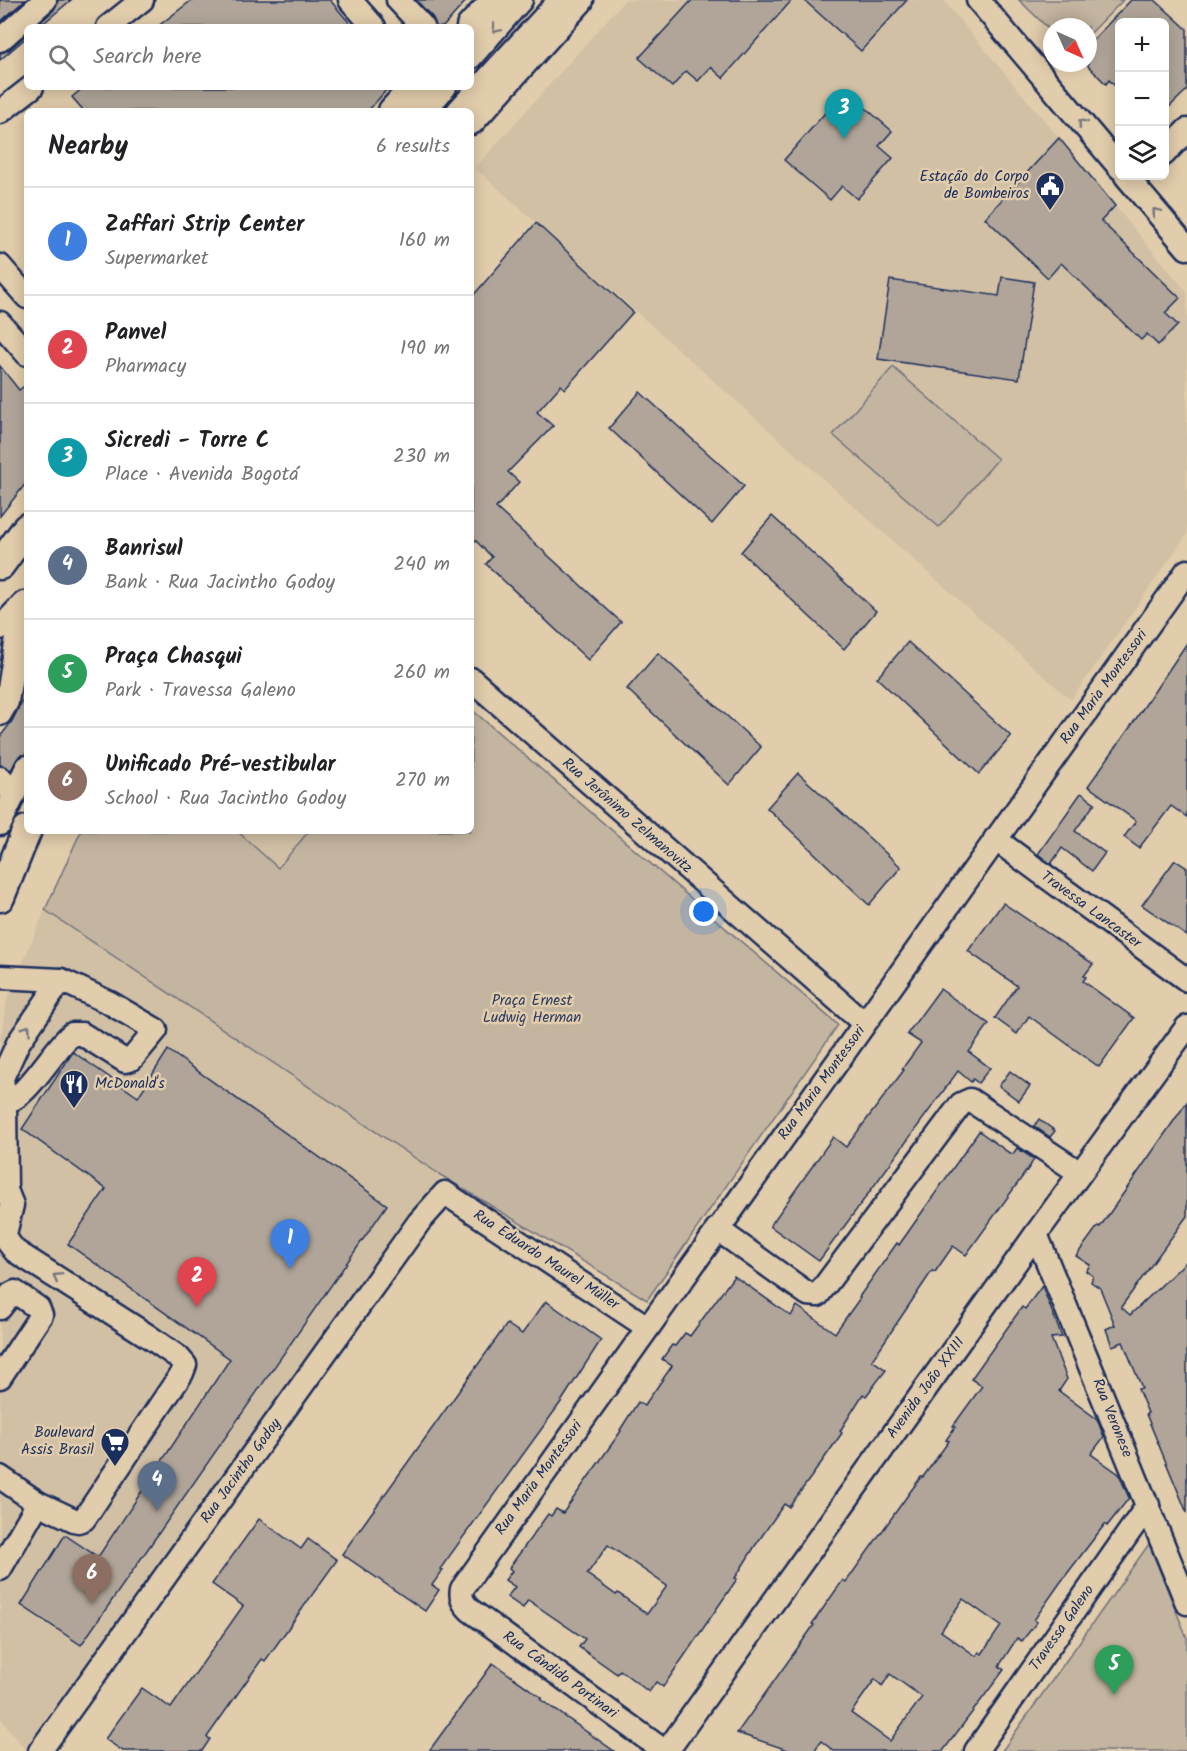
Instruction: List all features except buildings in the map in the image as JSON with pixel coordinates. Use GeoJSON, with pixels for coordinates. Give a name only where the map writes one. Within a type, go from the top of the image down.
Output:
{"type":"FeatureCollection","features":[{"type":"Feature","properties":{"kind":"main road"},"geometry":{"type":"LineString","coordinates":[[474,24],[496,0]]}},
{"type":"Feature","properties":{"kind":"main road"},"geometry":{"type":"LineString","coordinates":[[474,117],[579,0]]}},
{"type":"Feature","properties":{"kind":"main road"},"geometry":{"type":"LineString","coordinates":[[396,108],[412,90]]}},
{"type":"Feature","properties":{"kind":"main road"},"geometry":{"type":"LineString","coordinates":[[0,565],[24,532]]}},
{"type":"Feature","properties":{"kind":"main road"},"geometry":{"type":"LineString","coordinates":[[0,897],[25,834]]}},
{"type":"Feature","properties":{"kind":"street"},"geometry":{"type":"LineString","coordinates":[[0,40],[45,0]]}},
{"type":"Feature","properties":{"kind":"street"},"geometry":{"type":"LineString","coordinates":[[112,24],[142,0]]}},
{"type":"Feature","properties":{"kind":"street"},"geometry":{"type":"LineString","coordinates":[[350,0],[371,24]]}},
{"type":"Feature","properties":{"kind":"street"},"geometry":{"type":"LineString","coordinates":[[399,0],[420,24]]}},
{"type":"Feature","properties":{"kind":"street"},"geometry":{"type":"LineString","coordinates":[[474,54],[521,0]]}},
{"type":"Feature","properties":{"kind":"street"},"geometry":{"type":"LineString","coordinates":[[461,108],[560,0]]}},
{"type":"Feature","properties":{"kind":"street"},"geometry":{"type":"LineString","coordinates":[[978,0],[1115,163]]}},
{"type":"Feature","properties":{"kind":"street"},"geometry":{"type":"LineString","coordinates":[[0,112],[28,90]]}},
{"type":"Feature","properties":{"kind":"street"},"geometry":{"type":"LineString","coordinates":[[427,108],[442,90]]}},
{"type":"Feature","properties":{"kind":"street"},"geometry":{"type":"LineString","coordinates":[[1169,149],[1187,130]]}},
{"type":"Feature","properties":{"kind":"street"},"geometry":{"type":"LineString","coordinates":[[1136,180],[1187,248]]}},
{"type":"Feature","properties":{"kind":"street"},"geometry":{"type":"LineString","coordinates":[[0,266],[24,294]]}},
{"type":"Feature","properties":{"kind":"street"},"geometry":{"type":"LineString","coordinates":[[24,299],[3,329],[24,351]]}},
{"type":"Feature","properties":{"kind":"street","name":"Rua Maria Montessori"},"geometry":{"type":"LineString","coordinates":[[460,1596],[466,1581],[1187,571]]}},
{"type":"Feature","properties":{"kind":"street"},"geometry":{"type":"LineString","coordinates":[[0,628],[24,603]]}},
{"type":"Feature","properties":{"kind":"street"},"geometry":{"type":"LineString","coordinates":[[0,714],[7,702],[24,608]]}},
{"type":"Feature","properties":{"kind":"street","name":"Rua Jerônimo Zelmanovitz"},"geometry":{"type":"LineString","coordinates":[[474,682],[864,1023]]}},
{"type":"Feature","properties":{"kind":"street"},"geometry":{"type":"LineString","coordinates":[[0,824],[24,773]]}},
{"type":"Feature","properties":{"kind":"street"},"geometry":{"type":"LineString","coordinates":[[0,778],[2,780],[0,785]]}},
{"type":"Feature","properties":{"kind":"street","name":"Travessa Lancaster"},"geometry":{"type":"LineString","coordinates":[[995,839],[1187,980]]}},
{"type":"Feature","properties":{"kind":"street"},"geometry":{"type":"LineString","coordinates":[[0,977],[61,980],[110,1003],[156,1030],[135,1056],[128,1061],[122,1060],[82,1035],[72,1034],[23,1092],[2,1103]]}},
{"type":"Feature","properties":{"kind":"street"},"geometry":{"type":"LineString","coordinates":[[0,1477],[38,1503],[74,1520],[84,1519],[184,1370],[185,1365],[178,1357],[106,1308],[15,1251],[5,1234],[12,1205],[6,1190],[2,1078],[14,1052],[61,980]]}},
{"type":"Feature","properties":{"kind":"street","name":"Avenida João XXIII"},"geometry":{"type":"LineString","coordinates":[[665,1751],[1187,1026]]}},
{"type":"Feature","properties":{"kind":"street"},"geometry":{"type":"LineString","coordinates":[[717,1229],[808,1294],[818,1295],[961,1104],[970,1100],[1080,1173]]}},
{"type":"Feature","properties":{"kind":"street","name":"Rua Eduardo Maurel Müller"},"geometry":{"type":"LineString","coordinates":[[445,1193],[647,1327]]}},
{"type":"Feature","properties":{"kind":"street","name":"Rua Jacintho Godoy"},"geometry":{"type":"LineString","coordinates":[[40,1751],[419,1222],[445,1193]]}},
{"type":"Feature","properties":{"kind":"street","name":"Rua Veronese"},"geometry":{"type":"LineString","coordinates":[[1036,1234],[1187,1603]]}},
{"type":"Feature","properties":{"kind":"street"},"geometry":{"type":"LineString","coordinates":[[0,1308],[15,1292],[38,1308],[41,1315],[0,1377]]}},
{"type":"Feature","properties":{"kind":"street"},"geometry":{"type":"LineString","coordinates":[[0,1569],[38,1503]]}},
{"type":"Feature","properties":{"kind":"street","name":"Travessa Galeno"},"geometry":{"type":"LineString","coordinates":[[976,1751],[1148,1505]]}},
{"type":"Feature","properties":{"kind":"street","name":"Rua Cândido Portinari"},"geometry":{"type":"LineString","coordinates":[[460,1596],[470,1610],[665,1751]]}},
{"type":"Feature","properties":{"kind":"shaded area"},"geometry":{"type":"Polygon","coordinates":[[[625,0],[943,0],[1059,138],[985,219],[1048,277],[1115,206],[1187,292],[1187,534],[1071,700],[475,168],[625,0]]]}},
{"type":"Feature","properties":{"kind":"shaded area"},"geometry":{"type":"Polygon","coordinates":[[[240,834],[307,834],[278,869],[240,834]]]}},
{"type":"Feature","properties":{"kind":"shaded area","name":"Boulevard Assis Brasil"},"geometry":{"type":"Polygon","coordinates":[[[45,910],[442,1176],[25,1749],[0,1718],[0,1040],[7,1000],[45,910]]]}},
{"type":"Feature","properties":{"kind":"green space"},"geometry":{"type":"Polygon","coordinates":[[[1019,0],[1123,0],[1097,27],[1097,18],[1043,18],[1043,23],[1019,0]]]}},
{"type":"Feature","properties":{"kind":"green space"},"geometry":{"type":"Polygon","coordinates":[[[893,367],[998,459],[939,527],[833,435],[893,367]]]}},
{"type":"Feature","properties":{"kind":"green space","name":"Praça Ernest Ludwig Herman"},"geometry":{"type":"Polygon","coordinates":[[[474,712],[838,1025],[647,1300],[442,1176],[45,910],[80,834],[240,834],[278,868],[306,834],[474,834],[474,712]]]}},
{"type":"Feature","properties":{"kind":"green space"},"geometry":{"type":"Polygon","coordinates":[[[1149,1544],[1187,1638],[1187,1751],[1002,1751],[1149,1544]]]}},
{"type":"Feature","properties":{"kind":"place","name":"Sicredi - Torre C"},"geometry":{"type":"Point","coordinates":[844,139]}},
{"type":"Feature","properties":{"kind":"place","name":"Estação do Corpo de Bombeiros"},"geometry":{"type":"Point","coordinates":[1050,212]}},
{"type":"Feature","properties":{"kind":"place","name":"McDonald's"},"geometry":{"type":"Point","coordinates":[74,1110]}},
{"type":"Feature","properties":{"kind":"place","name":"Zaffari Strip Center"},"geometry":{"type":"Point","coordinates":[290,1269]}},
{"type":"Feature","properties":{"kind":"place","name":"Panvel"},"geometry":{"type":"Point","coordinates":[197,1307]}},
{"type":"Feature","properties":{"kind":"place","name":"Boulevard Assis Brasil"},"geometry":{"type":"Point","coordinates":[115,1468]}},
{"type":"Feature","properties":{"kind":"place","name":"Banrisul"},"geometry":{"type":"Point","coordinates":[157,1511]}},
{"type":"Feature","properties":{"kind":"place","name":"Unificado Pré-vestibular"},"geometry":{"type":"Point","coordinates":[92,1604]}},
{"type":"Feature","properties":{"kind":"place","name":"Praça Chasqui"},"geometry":{"type":"Point","coordinates":[1114,1695]}}]}
